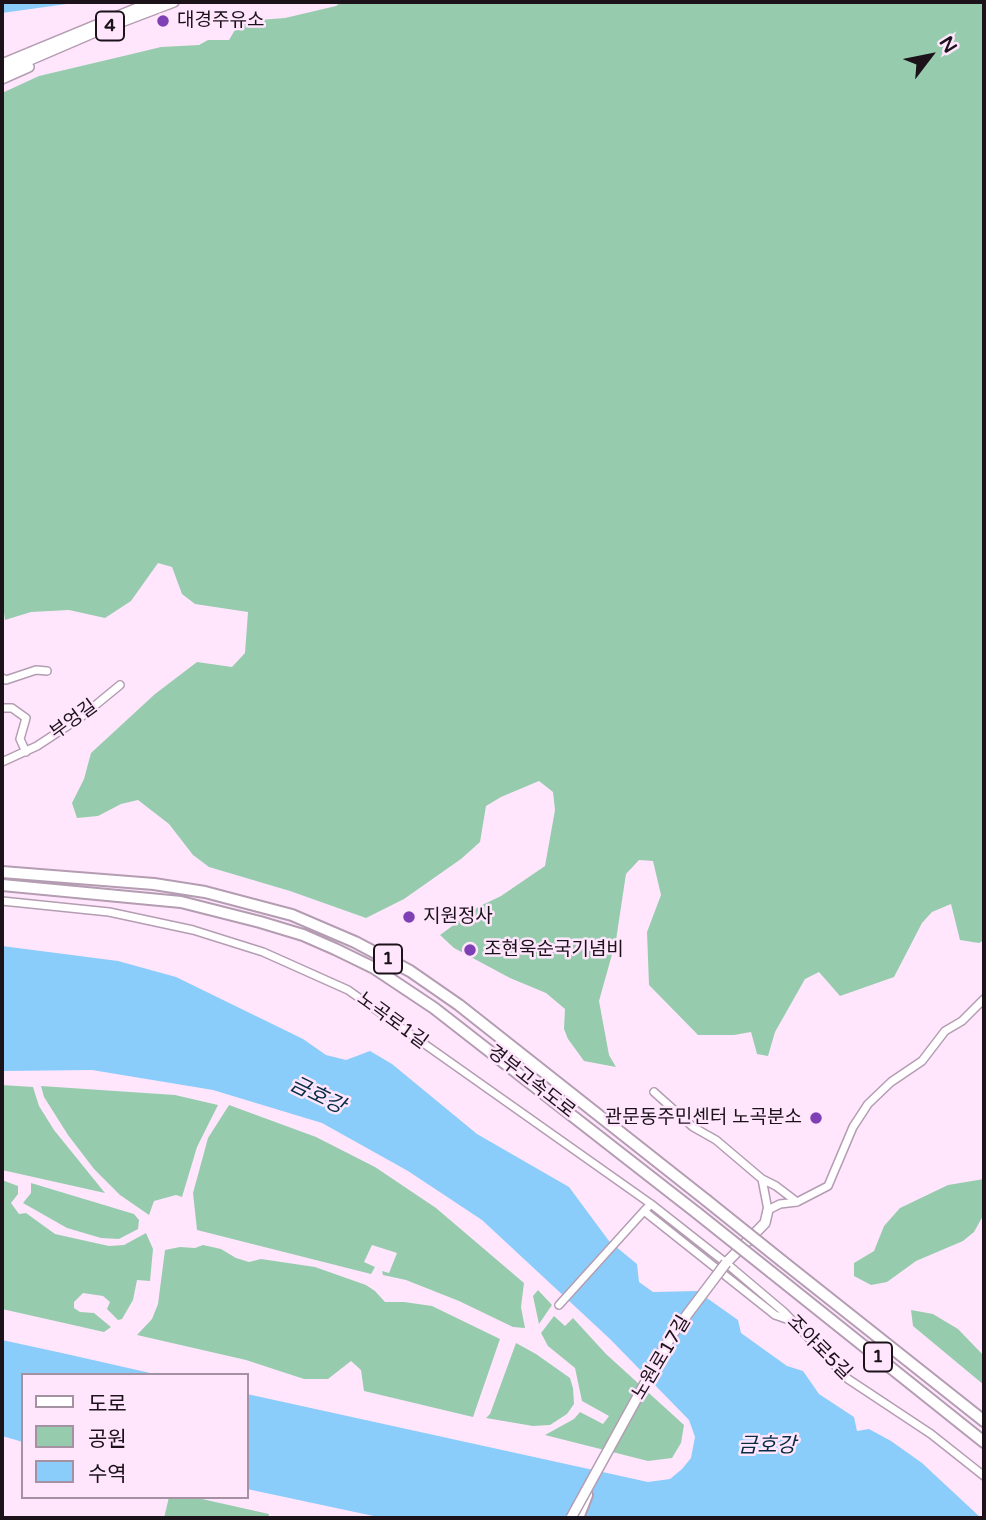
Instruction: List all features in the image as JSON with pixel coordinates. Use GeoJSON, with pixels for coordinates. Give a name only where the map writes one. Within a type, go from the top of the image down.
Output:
{"type":"FeatureCollection","features":[{"type":"Feature","properties":{"kind":"highway","name":"경부고속도로"},"geometry":{"type":"LineString","coordinates":[[2,872],[154,884],[205,892],[292,915],[355,942],[410,971],[459,1004],[984,1421]]}},
{"type":"Feature","properties":{"kind":"highway","name":"경부고속도로"},"geometry":{"type":"LineString","coordinates":[[2,884],[181,902],[303,935],[374,968],[434,1008],[984,1442]]}},
{"type":"Feature","properties":{"kind":"highway"},"geometry":{"type":"LineString","coordinates":[[569,1518],[593,1478]]}},
{"type":"Feature","properties":{"kind":"highway"},"geometry":{"type":"LineString","coordinates":[[578,1518],[593,1478]]}},
{"type":"Feature","properties":{"kind":"main road","name":"4"},"geometry":{"type":"LineString","coordinates":[[2,72],[59,39],[152,2]]}},
{"type":"Feature","properties":{"kind":"main road","name":"4"},"geometry":{"type":"LineString","coordinates":[[2,62],[48,53],[174,2]]}},
{"type":"Feature","properties":{"kind":"main road"},"geometry":{"type":"LineString","coordinates":[[2,62],[59,39]]}},
{"type":"Feature","properties":{"kind":"main road"},"geometry":{"type":"LineString","coordinates":[[2,79],[41,62],[48,53]]}},
{"type":"Feature","properties":{"kind":"main road","name":"노원로17길"},"geometry":{"type":"LineString","coordinates":[[593,1478],[671,1336],[726,1263],[765,1223],[768,1210]]}},
{"type":"Feature","properties":{"kind":"street"},"geometry":{"type":"LineString","coordinates":[[2,678],[6,680],[36,670],[47,671]]}},
{"type":"Feature","properties":{"kind":"street","name":"부엉길"},"geometry":{"type":"LineString","coordinates":[[2,762],[26,752],[80,718],[120,685]]}},
{"type":"Feature","properties":{"kind":"street","name":"부엉길"},"geometry":{"type":"LineString","coordinates":[[2,708],[12,708],[26,718],[20,739],[26,752]]}},
{"type":"Feature","properties":{"kind":"street","name":"노곡로1길"},"geometry":{"type":"LineString","coordinates":[[2,901],[108,912],[193,930],[263,952],[348,990],[726,1263]]}},
{"type":"Feature","properties":{"kind":"street"},"geometry":{"type":"LineString","coordinates":[[762,1179],[768,1210],[780,1204],[797,1202],[828,1186],[853,1127],[868,1104],[891,1082],[922,1061],[946,1031],[962,1021],[984,999]]}},
{"type":"Feature","properties":{"kind":"street"},"geometry":{"type":"LineString","coordinates":[[654,1092],[693,1127],[716,1140],[762,1179],[797,1202]]}},
{"type":"Feature","properties":{"kind":"street"},"geometry":{"type":"LineString","coordinates":[[559,1305],[647,1208],[775,1315],[789,1320]]}},
{"type":"Feature","properties":{"kind":"street","name":"조야로5길"},"geometry":{"type":"LineString","coordinates":[[726,1263],[784,1312],[848,1379],[931,1434],[984,1476]]}},
{"type":"Feature","properties":{"kind":"green space"},"geometry":{"type":"Polygon","coordinates":[[[341,2],[984,2],[984,940],[979,943],[960,940],[951,904],[932,912],[922,923],[894,977],[840,996],[819,972],[805,979],[775,1032],[768,1056],[757,1054],[751,1032],[698,1035],[649,985],[647,932],[661,895],[653,861],[639,860],[626,874],[616,940],[599,1001],[609,1055],[616,1067],[584,1061],[564,1029],[565,1009],[546,993],[510,978],[454,948],[440,935],[478,907],[501,896],[545,866],[555,810],[553,792],[539,781],[486,806],[480,842],[461,859],[404,899],[366,918],[290,891],[209,867],[193,855],[169,824],[138,800],[121,804],[98,816],[77,818],[72,803],[84,779],[91,753],[155,694],[197,662],[232,667],[245,653],[248,612],[195,604],[182,594],[172,567],[158,563],[131,601],[105,618],[69,610],[31,612],[5,620],[2,598],[2,93],[39,76],[161,47],[199,45],[208,40],[229,40],[242,18],[285,18],[336,6],[341,2]]]}},
{"type":"Feature","properties":{"kind":"green space"},"geometry":{"type":"Polygon","coordinates":[[[2,1085],[33,1087],[39,1106],[54,1130],[105,1193],[2,1170],[2,1085]]]}},
{"type":"Feature","properties":{"kind":"green space"},"geometry":{"type":"Polygon","coordinates":[[[41,1086],[175,1095],[218,1105],[197,1147],[182,1197],[176,1195],[154,1201],[149,1215],[120,1195],[94,1169],[68,1135],[44,1097],[41,1086]]]}},
{"type":"Feature","properties":{"kind":"green space"},"geometry":{"type":"Polygon","coordinates":[[[229,1105],[316,1137],[375,1167],[436,1208],[524,1283],[521,1307],[525,1328],[513,1327],[406,1280],[383,1275],[382,1271],[389,1273],[397,1253],[372,1245],[364,1262],[375,1267],[371,1274],[197,1230],[193,1193],[208,1138],[229,1105]]]}},
{"type":"Feature","properties":{"kind":"green space"},"geometry":{"type":"Polygon","coordinates":[[[984,1179],[984,1214],[974,1232],[963,1241],[916,1261],[887,1282],[871,1285],[854,1276],[854,1263],[874,1251],[884,1226],[900,1208],[948,1185],[984,1179]]]}},
{"type":"Feature","properties":{"kind":"green space"},"geometry":{"type":"Polygon","coordinates":[[[2,1180],[18,1186],[18,1194],[11,1203],[19,1214],[26,1213],[55,1234],[109,1246],[124,1245],[146,1233],[153,1249],[150,1281],[137,1280],[133,1300],[122,1319],[118,1320],[107,1309],[110,1302],[103,1296],[83,1293],[74,1302],[74,1308],[80,1312],[94,1313],[111,1327],[104,1332],[2,1309],[2,1180]]]}},
{"type":"Feature","properties":{"kind":"green space"},"geometry":{"type":"Polygon","coordinates":[[[31,1183],[134,1214],[139,1220],[138,1229],[119,1239],[101,1238],[67,1228],[23,1203],[31,1193],[31,1183]]]}},
{"type":"Feature","properties":{"kind":"green space"},"geometry":{"type":"Polygon","coordinates":[[[203,1245],[221,1249],[249,1262],[261,1259],[315,1267],[366,1285],[385,1302],[432,1306],[500,1339],[473,1417],[364,1391],[361,1370],[351,1361],[328,1379],[304,1379],[246,1360],[137,1335],[152,1319],[158,1304],[165,1250],[203,1245]]]}},
{"type":"Feature","properties":{"kind":"green space"},"geometry":{"type":"Polygon","coordinates":[[[538,1290],[552,1305],[539,1324],[533,1296],[538,1290]]]}},
{"type":"Feature","properties":{"kind":"green space"},"geometry":{"type":"Polygon","coordinates":[[[911,1310],[933,1314],[958,1329],[984,1356],[984,1385],[913,1326],[911,1310]]]}},
{"type":"Feature","properties":{"kind":"green space"},"geometry":{"type":"Polygon","coordinates":[[[554,1316],[565,1326],[573,1318],[606,1354],[684,1425],[681,1443],[672,1458],[648,1461],[545,1435],[574,1419],[580,1412],[603,1424],[609,1416],[582,1401],[575,1368],[548,1346],[541,1333],[554,1316]]]}},
{"type":"Feature","properties":{"kind":"green space"},"geometry":{"type":"Polygon","coordinates":[[[516,1343],[570,1378],[574,1404],[567,1414],[550,1425],[533,1426],[486,1418],[490,1414],[516,1343]]]}},
{"type":"Feature","properties":{"kind":"green space"},"geometry":{"type":"Polygon","coordinates":[[[169,1499],[202,1499],[269,1514],[268,1518],[164,1518],[169,1499]]]}},
{"type":"Feature","properties":{"kind":"water"},"geometry":{"type":"Polygon","coordinates":[[[2,2],[81,2],[2,13],[2,2]]]}},
{"type":"Feature","properties":{"kind":"water","name":"금호강"},"geometry":{"type":"Polygon","coordinates":[[[2,946],[118,961],[176,977],[303,1039],[326,1055],[346,1060],[370,1051],[392,1064],[477,1134],[569,1187],[609,1241],[637,1264],[639,1282],[653,1292],[697,1291],[738,1320],[741,1333],[787,1366],[803,1371],[819,1394],[854,1417],[857,1431],[869,1429],[891,1441],[922,1463],[981,1518],[383,1518],[248,1489],[248,1394],[648,1482],[670,1479],[682,1469],[691,1458],[695,1437],[689,1420],[610,1339],[482,1220],[408,1171],[322,1123],[213,1090],[92,1070],[2,1071],[2,946]]]}},
{"type":"Feature","properties":{"kind":"water"},"geometry":{"type":"Polygon","coordinates":[[[2,1340],[150,1373],[21,1373],[21,1441],[2,1436],[2,1340]]]}},
{"type":"Feature","properties":{"kind":"place","name":"대경주유소"},"geometry":{"type":"Point","coordinates":[163,21]}},
{"type":"Feature","properties":{"kind":"place","name":"지원정사"},"geometry":{"type":"Point","coordinates":[409,917]}},
{"type":"Feature","properties":{"kind":"place","name":"조현욱순국기념비"},"geometry":{"type":"Point","coordinates":[470,950]}},
{"type":"Feature","properties":{"kind":"place","name":"관문동주민센터 노곡분소"},"geometry":{"type":"Point","coordinates":[816,1118]}}]}
